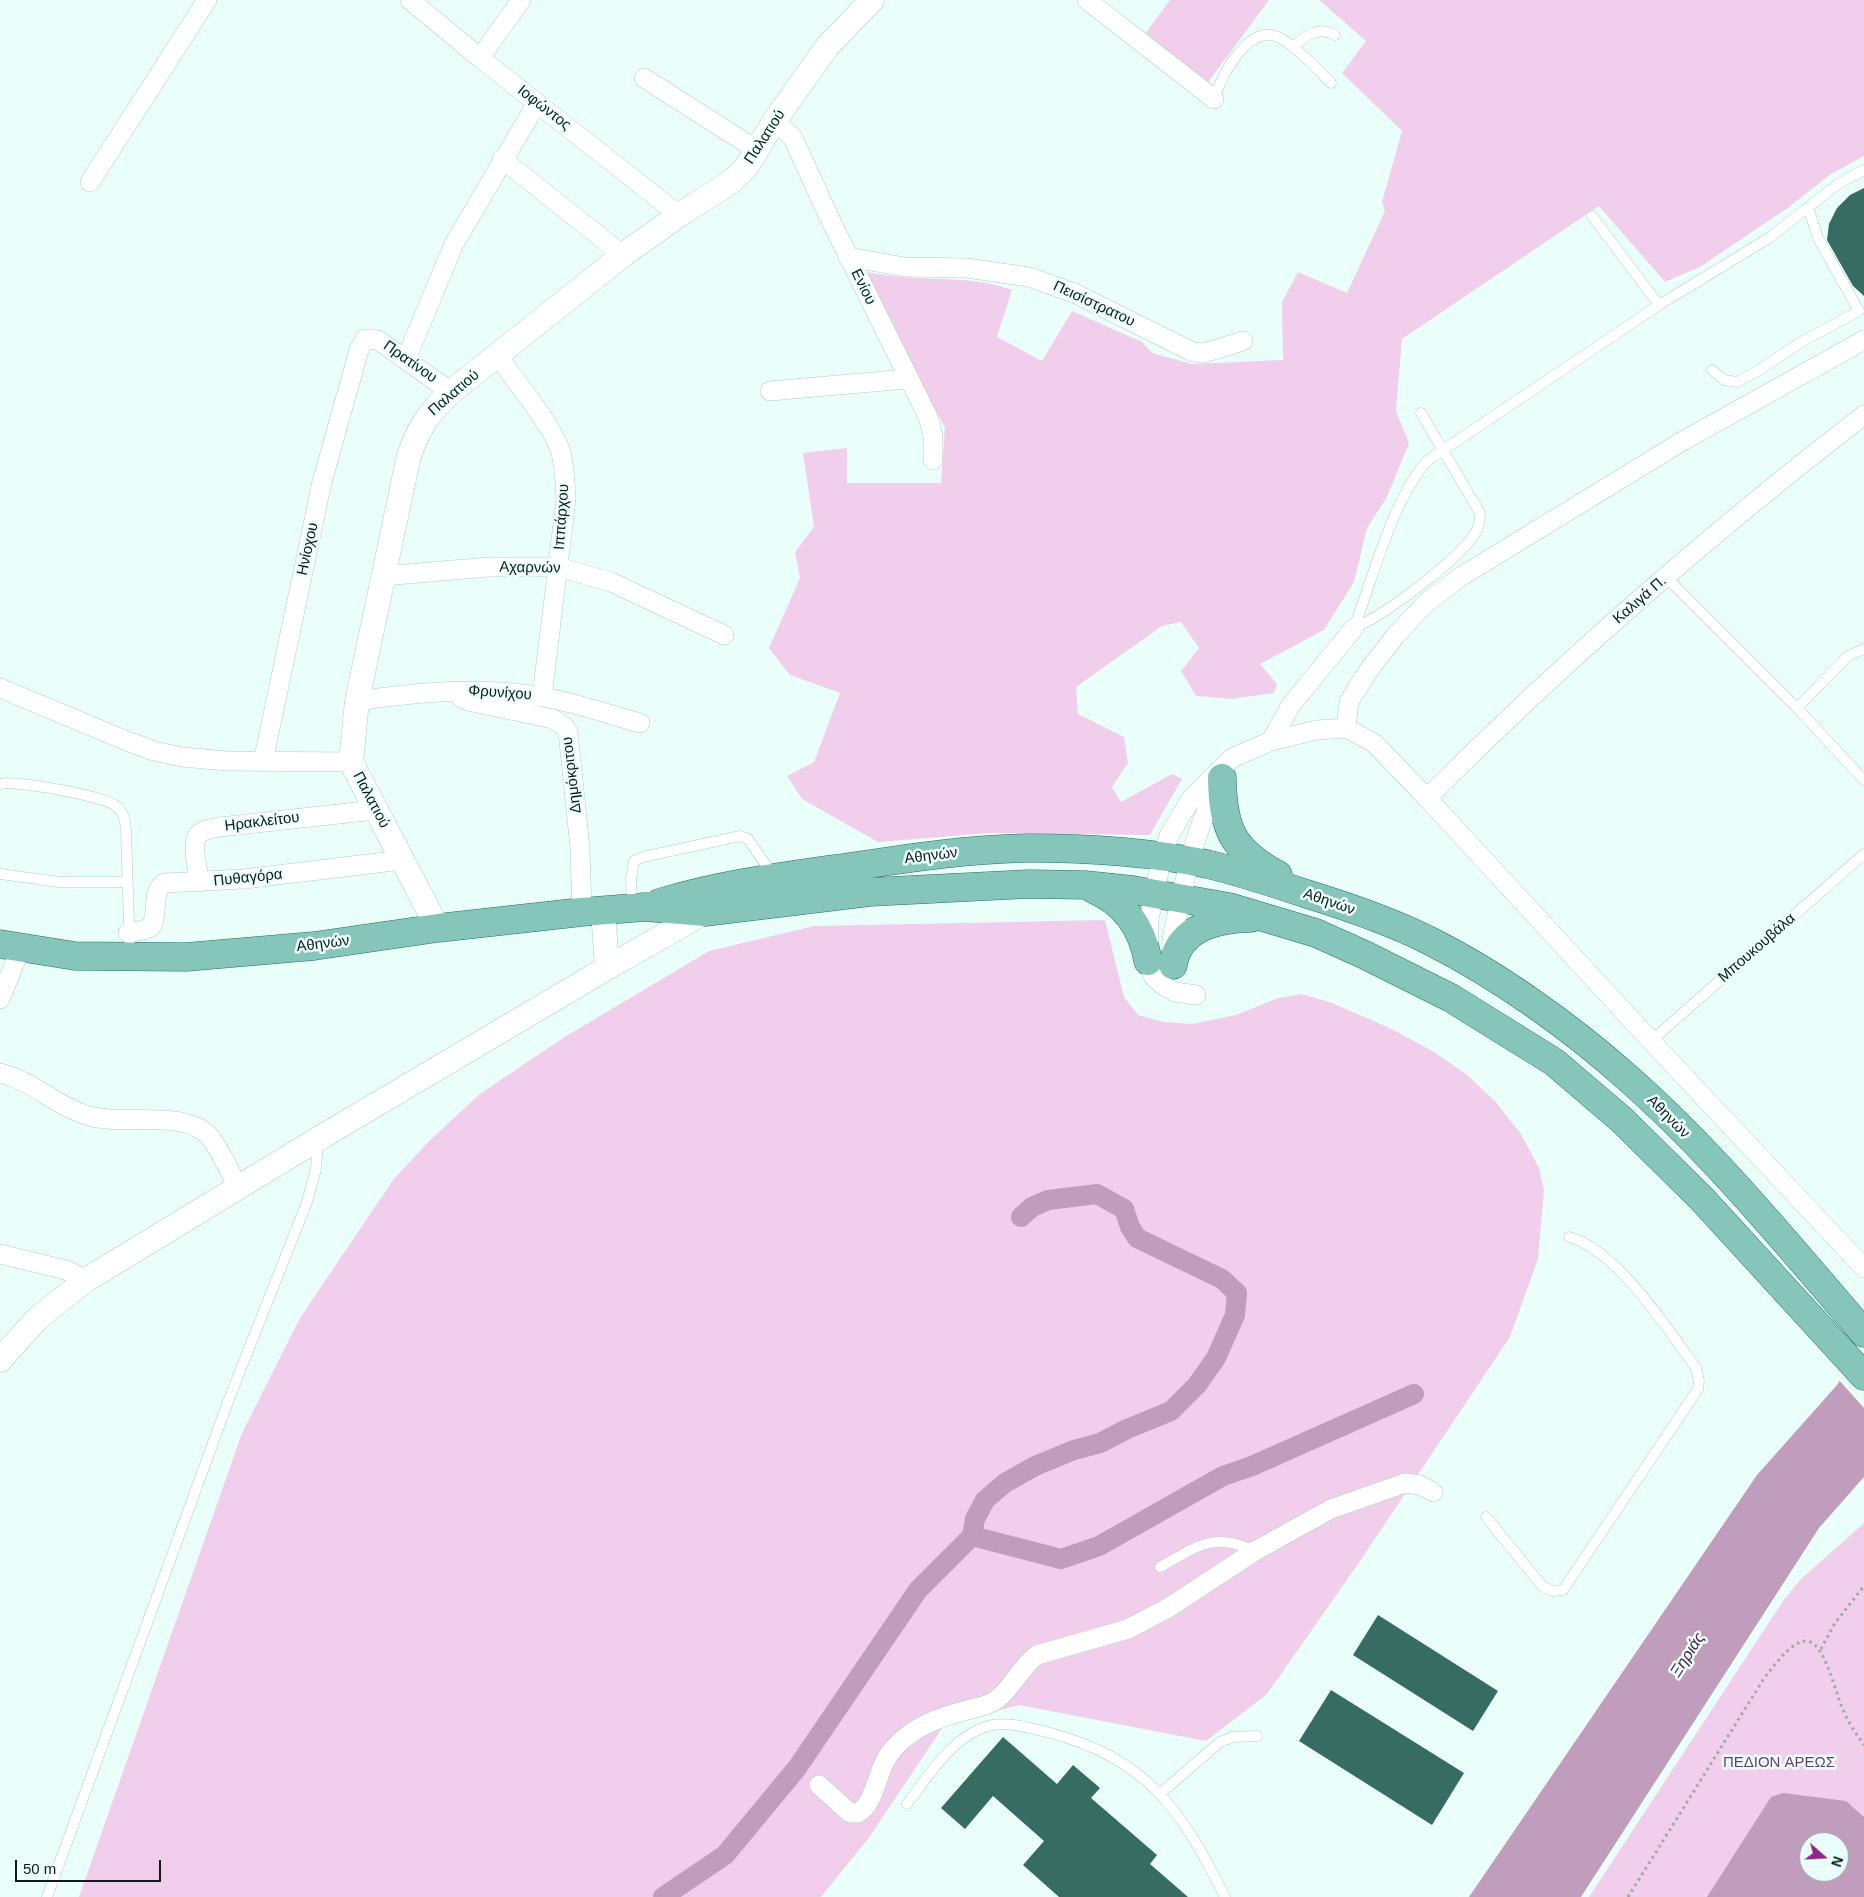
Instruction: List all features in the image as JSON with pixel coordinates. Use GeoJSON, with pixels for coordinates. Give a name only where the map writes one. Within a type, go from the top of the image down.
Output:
{"type":"FeatureCollection","features":[{"type":"Feature","properties":{"kind":"main road"},"geometry":{"type":"LineString","coordinates":[[1227,768],[1223,803],[1226,822],[1231,835],[1246,854],[1304,893]]}},
{"type":"Feature","properties":{"kind":"main road","name":"Αθηνών"},"geometry":{"type":"LineString","coordinates":[[703,901],[774,878],[922,856],[982,850],[1040,848],[1132,853],[1190,861],[1254,876],[1392,924],[1443,948],[1485,973],[1579,1038],[1628,1078],[1720,1170],[1859,1327]]}},
{"type":"Feature","properties":{"kind":"main road","name":"Αθηνών"},"geometry":{"type":"LineString","coordinates":[[10,946],[75,956],[129,945],[186,957],[314,946],[438,928],[703,901],[982,886],[1085,885],[1154,893],[1229,907],[1279,920],[1365,955],[1452,998],[1554,1062],[1622,1120],[1695,1192],[1864,1376]]}},
{"type":"Feature","properties":{"kind":"main road"},"geometry":{"type":"LineString","coordinates":[[1085,885],[1118,903],[1130,915],[1160,963],[1182,941],[1202,928],[1227,920],[1242,918],[1279,920]]}},
{"type":"Feature","properties":{"kind":"street"},"geometry":{"type":"LineString","coordinates":[[90,182],[207,0]]}},
{"type":"Feature","properties":{"kind":"street","name":"Ιοφώντος"},"geometry":{"type":"LineString","coordinates":[[410,0],[679,216]]}},
{"type":"Feature","properties":{"kind":"street"},"geometry":{"type":"LineString","coordinates":[[480,58],[521,0]]}},
{"type":"Feature","properties":{"kind":"street","name":"Παλατιού"},"geometry":{"type":"LineString","coordinates":[[438,928],[351,762],[357,701],[413,443],[424,420],[451,392],[623,255],[731,182],[747,166],[775,120],[827,47],[872,0]]}},
{"type":"Feature","properties":{"kind":"street"},"geometry":{"type":"LineString","coordinates":[[1087,0],[1214,98]]}},
{"type":"Feature","properties":{"kind":"street"},"geometry":{"type":"LineString","coordinates":[[644,78],[757,150]]}},
{"type":"Feature","properties":{"kind":"street"},"geometry":{"type":"LineString","coordinates":[[406,358],[451,248],[502,159],[537,103]]}},
{"type":"Feature","properties":{"kind":"street","name":"Ενίου"},"geometry":{"type":"LineString","coordinates":[[775,120],[793,138],[848,258],[907,379],[928,417],[933,436],[933,460]]}},
{"type":"Feature","properties":{"kind":"street"},"geometry":{"type":"LineString","coordinates":[[502,159],[623,255]]}},
{"type":"Feature","properties":{"kind":"street","name":"Πεισίστρατου"},"geometry":{"type":"LineString","coordinates":[[848,258],[905,267],[967,268],[1029,277],[1074,293],[1193,352],[1204,353],[1243,341]]}},
{"type":"Feature","properties":{"kind":"street","name":"Πρατίνου"},"geometry":{"type":"LineString","coordinates":[[365,339],[378,340],[406,358],[451,392]]}},
{"type":"Feature","properties":{"kind":"street","name":"Ηνίοχου"},"geometry":{"type":"LineString","coordinates":[[263,762],[328,456],[356,358],[365,339]]}},
{"type":"Feature","properties":{"kind":"street"},"geometry":{"type":"LineString","coordinates":[[1346,728],[1349,702],[1368,671],[1396,636],[1428,602],[1455,581],[1681,442],[1864,340]]}},
{"type":"Feature","properties":{"kind":"street","name":"Ιππάρχου"},"geometry":{"type":"LineString","coordinates":[[498,356],[555,437],[561,452],[565,472],[566,499],[542,697]]}},
{"type":"Feature","properties":{"kind":"street"},"geometry":{"type":"LineString","coordinates":[[770,390],[907,379]]}},
{"type":"Feature","properties":{"kind":"street","name":"Καλιγά Π."},"geometry":{"type":"LineString","coordinates":[[1427,798],[1542,687],[1666,577],[1864,416]]}},
{"type":"Feature","properties":{"kind":"street","name":"Αχαρνών"},"geometry":{"type":"LineString","coordinates":[[383,576],[489,567],[558,567],[611,582],[724,635]]}},
{"type":"Feature","properties":{"kind":"street"},"geometry":{"type":"LineString","coordinates":[[1270,741],[1291,705],[1354,628]]}},
{"type":"Feature","properties":{"kind":"street"},"geometry":{"type":"LineString","coordinates":[[0,688],[154,751],[200,759],[263,762],[351,762]]}},
{"type":"Feature","properties":{"kind":"street","name":"Φρυνίχου"},"geometry":{"type":"LineString","coordinates":[[357,701],[407,694],[458,690],[498,692],[542,697],[640,723]]}},
{"type":"Feature","properties":{"kind":"street","name":"Δημόκριτου"},"geometry":{"type":"LineString","coordinates":[[458,690],[461,698],[468,701],[553,719],[563,725],[568,732],[580,848],[593,912]]}},
{"type":"Feature","properties":{"kind":"street"},"geometry":{"type":"LineString","coordinates":[[1160,963],[1149,918],[1162,857],[1169,836],[1192,798],[1227,768],[1270,741],[1317,730],[1346,728],[1374,743],[1427,798],[1864,1268]]}},
{"type":"Feature","properties":{"kind":"street"},"geometry":{"type":"LineString","coordinates":[[1160,963],[1172,940],[1197,830],[1210,799],[1227,768]]}},
{"type":"Feature","properties":{"kind":"street","name":"Ηρακλείτου"},"geometry":{"type":"LineString","coordinates":[[200,882],[195,841],[198,834],[204,831],[238,825],[375,810]]}},
{"type":"Feature","properties":{"kind":"street","name":"Πυθαγόρα"},"geometry":{"type":"LineString","coordinates":[[129,945],[151,927],[160,886],[164,884],[244,879],[402,860]]}},
{"type":"Feature","properties":{"kind":"street"},"geometry":{"type":"LineString","coordinates":[[0,1360],[38,1318],[86,1280],[318,1139],[607,968],[703,901]]}},
{"type":"Feature","properties":{"kind":"street"},"geometry":{"type":"LineString","coordinates":[[593,912],[607,968]]}},
{"type":"Feature","properties":{"kind":"street"},"geometry":{"type":"LineString","coordinates":[[0,999],[10,946]]}},
{"type":"Feature","properties":{"kind":"street"},"geometry":{"type":"LineString","coordinates":[[0,1073],[39,1088],[57,1102],[90,1116],[182,1123],[198,1129],[210,1137],[239,1188]]}},
{"type":"Feature","properties":{"kind":"street"},"geometry":{"type":"LineString","coordinates":[[0,1254],[66,1270],[86,1280]]}},
{"type":"Feature","properties":{"kind":"street"},"geometry":{"type":"LineString","coordinates":[[819,1785],[850,1812],[858,1813],[869,1803],[885,1758],[916,1729],[940,1717],[995,1702],[1009,1688],[1028,1661],[1037,1655],[1128,1629],[1168,1608],[1255,1551],[1331,1509],[1405,1483],[1415,1483],[1433,1492]]}},
{"type":"Feature","properties":{"kind":"lane"},"geometry":{"type":"LineString","coordinates":[[1293,48],[1302,38],[1313,32],[1324,30],[1336,34]]}},
{"type":"Feature","properties":{"kind":"lane"},"geometry":{"type":"LineString","coordinates":[[1214,98],[1231,64],[1243,47],[1254,40],[1270,35],[1285,41],[1331,82]]}},
{"type":"Feature","properties":{"kind":"lane"},"geometry":{"type":"LineString","coordinates":[[1354,628],[1399,506],[1415,474],[1442,449],[1659,305],[1769,238],[1838,184],[1864,170]]}},
{"type":"Feature","properties":{"kind":"lane"},"geometry":{"type":"LineString","coordinates":[[1712,370],[1724,380],[1737,382],[1756,372],[1802,341],[1858,310],[1818,238],[1808,207]]}},
{"type":"Feature","properties":{"kind":"lane"},"geometry":{"type":"LineString","coordinates":[[1592,216],[1659,305]]}},
{"type":"Feature","properties":{"kind":"lane"},"geometry":{"type":"LineString","coordinates":[[1354,628],[1371,621],[1424,581],[1467,544],[1478,528],[1480,513],[1421,413]]}},
{"type":"Feature","properties":{"kind":"lane"},"geometry":{"type":"LineString","coordinates":[[1666,577],[1797,708],[1864,780]]}},
{"type":"Feature","properties":{"kind":"lane"},"geometry":{"type":"LineString","coordinates":[[1797,708],[1848,656],[1864,649]]}},
{"type":"Feature","properties":{"kind":"lane"},"geometry":{"type":"LineString","coordinates":[[0,784],[85,794],[118,807],[124,816],[126,830],[129,945]]}},
{"type":"Feature","properties":{"kind":"lane"},"geometry":{"type":"LineString","coordinates":[[639,908],[632,869],[634,861],[644,857],[740,836],[748,840],[774,878]]}},
{"type":"Feature","properties":{"kind":"lane","name":"Μπουκουβάλα"},"geometry":{"type":"LineString","coordinates":[[1651,1041],[1864,854]]}},
{"type":"Feature","properties":{"kind":"lane"},"geometry":{"type":"LineString","coordinates":[[0,874],[59,882],[127,882]]}},
{"type":"Feature","properties":{"kind":"lane"},"geometry":{"type":"LineString","coordinates":[[47,1897],[229,1399],[307,1202],[316,1170],[318,1139]]}},
{"type":"Feature","properties":{"kind":"lane"},"geometry":{"type":"LineString","coordinates":[[1486,1517],[1543,1587],[1552,1591],[1563,1590],[1698,1389],[1699,1381],[1696,1368],[1629,1280],[1581,1240],[1568,1237]]}},
{"type":"Feature","properties":{"kind":"lane"},"geometry":{"type":"LineString","coordinates":[[1160,1567],[1196,1547],[1215,1540],[1240,1544],[1255,1551]]}},
{"type":"Feature","properties":{"kind":"lane"},"geometry":{"type":"LineString","coordinates":[[907,1804],[931,1772],[962,1740],[981,1728],[1000,1724],[1032,1728],[1058,1735],[1102,1752],[1139,1774],[1161,1793],[1188,1828],[1225,1897]]}},
{"type":"Feature","properties":{"kind":"lane"},"geometry":{"type":"LineString","coordinates":[[1161,1793],[1220,1742],[1233,1737],[1257,1736]]}},
{"type":"Feature","properties":{"kind":"path"},"geometry":{"type":"LineString","coordinates":[[1821,1649],[1835,1624],[1864,1586]]}},
{"type":"Feature","properties":{"kind":"path"},"geometry":{"type":"LineString","coordinates":[[1628,1897],[1763,1680],[1782,1654],[1798,1642],[1814,1643],[1821,1649],[1848,1722],[1864,1745]]}},
{"type":"Feature","properties":{"kind":"green space"},"geometry":{"type":"Polygon","coordinates":[[[1170,0],[1269,0],[1206,85],[1144,35],[1170,0]]]}},
{"type":"Feature","properties":{"kind":"green space"},"geometry":{"type":"Polygon","coordinates":[[[1319,0],[1864,0],[1864,156],[1831,174],[1789,207],[1700,267],[1665,282],[1599,206],[1402,339],[1396,411],[1409,443],[1387,497],[1367,528],[1354,582],[1324,630],[1260,664],[1277,684],[1274,693],[1232,699],[1196,696],[1181,671],[1199,648],[1181,622],[1162,626],[1076,687],[1078,714],[1124,737],[1128,763],[1112,787],[1121,802],[1172,774],[1182,779],[1150,835],[990,833],[878,842],[802,799],[787,776],[814,762],[840,693],[790,675],[769,648],[800,578],[795,552],[814,527],[803,453],[847,448],[847,483],[941,483],[945,427],[908,366],[864,272],[909,278],[976,281],[1012,290],[997,337],[1042,361],[1072,311],[1142,342],[1152,353],[1192,364],[1283,360],[1282,302],[1298,272],[1347,293],[1385,211],[1382,202],[1402,131],[1342,73],[1366,41],[1319,0]]]}},
{"type":"Feature","properties":{"kind":"green space"},"geometry":{"type":"Polygon","coordinates":[[[1105,920],[1124,997],[1138,1015],[1164,1022],[1192,1024],[1236,1015],[1278,998],[1302,994],[1332,1003],[1392,1029],[1434,1052],[1466,1074],[1495,1101],[1521,1134],[1539,1168],[1544,1190],[1538,1259],[1510,1337],[1356,1567],[1267,1694],[1206,1741],[1019,1705],[945,1724],[868,1839],[821,1897],[79,1897],[242,1433],[300,1318],[393,1180],[430,1140],[480,1094],[563,1038],[709,951],[814,926],[1105,920]]]}},
{"type":"Feature","properties":{"kind":"green space","name":"ΠΕΔΙΟΝ ΑΡΕΩΣ"},"geometry":{"type":"Polygon","coordinates":[[[1864,1523],[1864,1897],[1589,1897],[1783,1601],[1800,1580],[1864,1523]]]}},
{"type":"Feature","properties":{"kind":"water","name":"Ξηριάς"},"geometry":{"type":"Polygon","coordinates":[[[1864,1319],[1864,1477],[1819,1528],[1581,1897],[1469,1897],[1757,1475],[1837,1385],[1846,1370],[1864,1319]]]}},
{"type":"Feature","properties":{"kind":"water"},"geometry":{"type":"Polygon","coordinates":[[[1783,1793],[1846,1801],[1864,1817],[1864,1897],[1707,1897],[1771,1797],[1783,1793]]]}},
{"type":"Feature","properties":{"kind":"pier"},"geometry":{"type":"Polygon","coordinates":[[[1864,1316],[1864,1408],[1838,1379],[1864,1316]]]}},
{"type":"Feature","properties":{"kind":"building"},"geometry":{"type":"Polygon","coordinates":[[[1864,188],[1864,296],[1853,286],[1827,240],[1829,224],[1837,208],[1850,195],[1864,188]]]}},
{"type":"Feature","properties":{"kind":"building"},"geometry":{"type":"Polygon","coordinates":[[[1378,1615],[1498,1691],[1473,1731],[1353,1655],[1378,1615]]]}},
{"type":"Feature","properties":{"kind":"building"},"geometry":{"type":"Polygon","coordinates":[[[1331,1690],[1464,1773],[1432,1825],[1299,1741],[1331,1690]]]}},
{"type":"Feature","properties":{"kind":"building"},"geometry":{"type":"Polygon","coordinates":[[[1003,1737],[1057,1784],[1073,1765],[1100,1788],[1091,1798],[1157,1855],[1150,1864],[1188,1897],[1059,1897],[1023,1865],[1044,1841],[993,1796],[965,1829],[941,1808],[1003,1737]]]}},
{"type":"Feature","properties":{"kind":"waterway"},"geometry":{"type":"LineString","coordinates":[[972,1536],[975,1519],[985,1500],[1005,1483],[1035,1466],[1074,1450],[1100,1443],[1127,1429],[1171,1411],[1197,1385],[1216,1358],[1235,1315],[1237,1293],[1222,1279],[1137,1238],[1130,1227],[1124,1209],[1097,1194],[1048,1200],[1032,1207],[1021,1217]]}},
{"type":"Feature","properties":{"kind":"waterway"},"geometry":{"type":"LineString","coordinates":[[663,1897],[725,1855],[797,1768],[918,1590],[972,1536],[1061,1559],[1099,1546],[1223,1476],[1252,1466],[1414,1394]]}}]}
